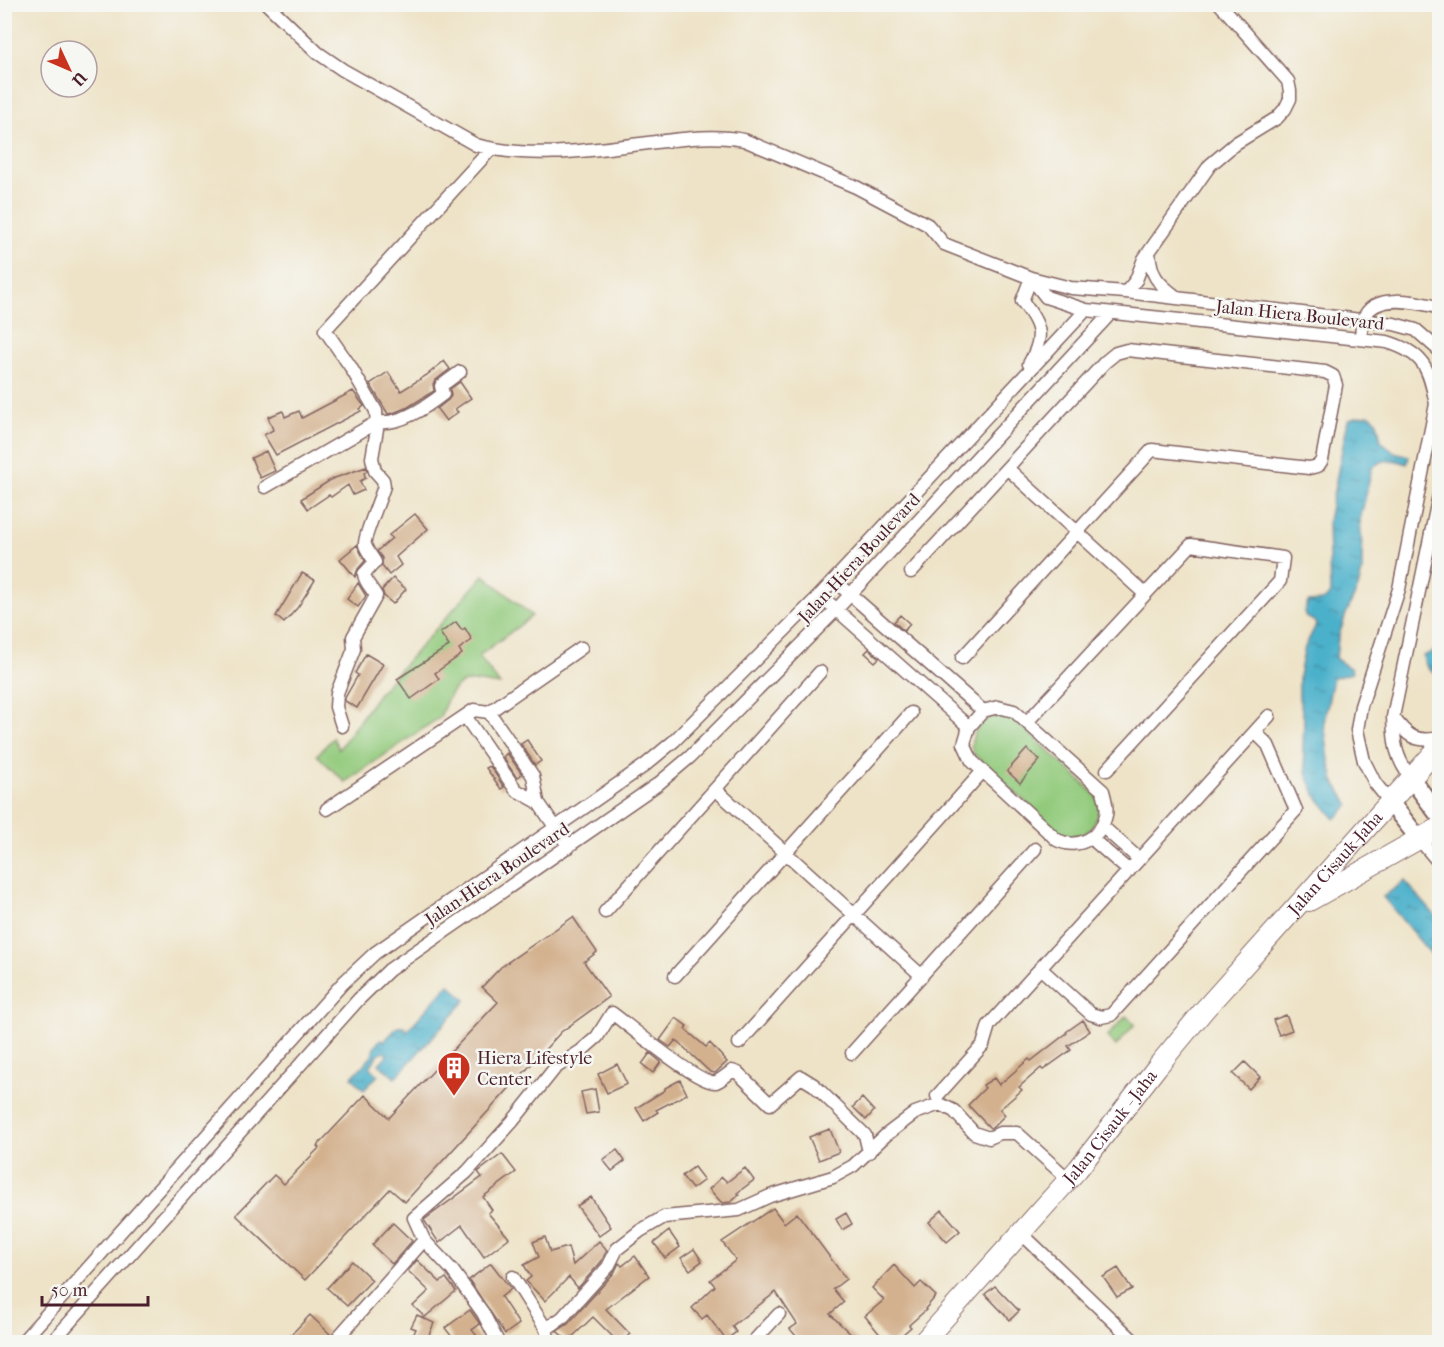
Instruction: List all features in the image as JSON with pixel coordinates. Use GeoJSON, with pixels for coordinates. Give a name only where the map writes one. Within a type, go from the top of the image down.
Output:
{"type":"FeatureCollection","features":[{"type":"Feature","properties":{"kind":"main road","name":"Jalan Cisauk-Jaha"},"geometry":{"type":"LineString","coordinates":[[1293,910],[1440,746]]}},
{"type":"Feature","properties":{"kind":"main road"},"geometry":{"type":"LineString","coordinates":[[1411,778],[1440,817]]}},
{"type":"Feature","properties":{"kind":"main road"},"geometry":{"type":"LineString","coordinates":[[1390,802],[1419,839]]}},
{"type":"Feature","properties":{"kind":"main road","name":"Jalan Cisauk-Jaha"},"geometry":{"type":"LineString","coordinates":[[1293,910],[1440,827]]}},
{"type":"Feature","properties":{"kind":"main road","name":"Jalan Cisauk - Jaha"},"geometry":{"type":"LineString","coordinates":[[923,1342],[1068,1179],[1198,1018],[1293,910]]}},
{"type":"Feature","properties":{"kind":"street","name":"Jalan Hiera Boulevard"},"geometry":{"type":"LineString","coordinates":[[267,4],[318,53],[343,70],[476,145],[490,149],[540,153],[581,152],[692,137],[725,136],[744,140],[886,203],[928,225],[944,244],[1031,278],[1071,288],[1126,292],[1394,324],[1416,330],[1440,351]]}},
{"type":"Feature","properties":{"kind":"street"},"geometry":{"type":"LineString","coordinates":[[1126,292],[1136,280],[1149,251],[1210,165],[1236,143],[1277,118],[1290,99],[1288,81],[1220,4]]}},
{"type":"Feature","properties":{"kind":"street"},"geometry":{"type":"LineString","coordinates":[[342,726],[336,707],[337,693],[354,649],[352,638],[376,596],[364,580],[364,574],[375,562],[365,546],[364,538],[384,486],[383,480],[375,471],[372,458],[377,422],[376,411],[350,366],[325,330],[490,149]]}},
{"type":"Feature","properties":{"kind":"street"},"geometry":{"type":"LineString","coordinates":[[1149,251],[1150,268],[1160,284],[1177,298]]}},
{"type":"Feature","properties":{"kind":"street"},"geometry":{"type":"LineString","coordinates":[[1020,381],[1039,347],[1038,329],[1034,316],[1022,301],[1031,278]]}},
{"type":"Feature","properties":{"kind":"street"},"geometry":{"type":"LineString","coordinates":[[1031,278],[1046,297],[1086,310],[1111,313],[1112,291]]}},
{"type":"Feature","properties":{"kind":"street"},"geometry":{"type":"LineString","coordinates":[[1086,310],[1088,289]]}},
{"type":"Feature","properties":{"kind":"street"},"geometry":{"type":"LineString","coordinates":[[1361,339],[1363,320],[1372,306],[1393,300],[1416,301],[1440,308]]}},
{"type":"Feature","properties":{"kind":"street","name":"Jalan Hiera Boulevard"},"geometry":{"type":"LineString","coordinates":[[22,1342],[344,983],[375,953],[644,766],[674,741],[820,595],[1086,310]]}},
{"type":"Feature","properties":{"kind":"street","name":"Jalan Hiera Boulevard"},"geometry":{"type":"LineString","coordinates":[[52,1342],[359,999],[389,970],[569,847],[658,784],[690,757],[836,610],[1111,313],[1387,342],[1407,348],[1423,363],[1431,381],[1436,404],[1399,590],[1361,706],[1357,730],[1364,760],[1375,783],[1390,802]]}},
{"type":"Feature","properties":{"kind":"street"},"geometry":{"type":"LineString","coordinates":[[911,572],[1105,362],[1116,353],[1127,350],[1325,372],[1333,376],[1336,385],[1322,460],[1318,466],[1309,468],[1152,450],[962,658]]}},
{"type":"Feature","properties":{"kind":"street"},"geometry":{"type":"LineString","coordinates":[[265,487],[377,422],[388,423],[422,410],[444,394],[441,386],[460,372]]}},
{"type":"Feature","properties":{"kind":"street"},"geometry":{"type":"LineString","coordinates":[[1007,468],[1145,594]]}},
{"type":"Feature","properties":{"kind":"street"},"geometry":{"type":"LineString","coordinates":[[1411,778],[1400,763],[1395,745],[1393,717],[1440,490]]}},
{"type":"Feature","properties":{"kind":"street"},"geometry":{"type":"LineString","coordinates":[[1027,722],[1191,545],[1283,558],[1280,581],[1107,770]]}},
{"type":"Feature","properties":{"kind":"street"},"geometry":{"type":"LineString","coordinates":[[834,580],[983,711]]}},
{"type":"Feature","properties":{"kind":"street"},"geometry":{"type":"LineString","coordinates":[[820,595],[969,726]]}},
{"type":"Feature","properties":{"kind":"street"},"geometry":{"type":"LineString","coordinates":[[892,659],[906,644]]}},
{"type":"Feature","properties":{"kind":"street"},"geometry":{"type":"LineString","coordinates":[[327,809],[474,710],[489,712],[581,648]]}},
{"type":"Feature","properties":{"kind":"street"},"geometry":{"type":"LineString","coordinates":[[605,912],[820,672]]}},
{"type":"Feature","properties":{"kind":"street"},"geometry":{"type":"LineString","coordinates":[[998,707],[1014,711],[1103,791],[1107,804],[1106,814],[1102,826],[1091,838],[1075,845],[1057,840],[972,761],[964,744],[969,726],[983,711],[998,707]]}},
{"type":"Feature","properties":{"kind":"street"},"geometry":{"type":"LineString","coordinates":[[489,712],[533,776],[538,802],[569,847]]}},
{"type":"Feature","properties":{"kind":"street"},"geometry":{"type":"LineString","coordinates":[[675,976],[911,713]]}},
{"type":"Feature","properties":{"kind":"street"},"geometry":{"type":"LineString","coordinates":[[465,716],[516,790],[538,802]]}},
{"type":"Feature","properties":{"kind":"street"},"geometry":{"type":"LineString","coordinates":[[937,1096],[983,1045],[989,1024],[1269,716]]}},
{"type":"Feature","properties":{"kind":"street"},"geometry":{"type":"LineString","coordinates":[[1393,717],[1407,735],[1426,741],[1440,738]]}},
{"type":"Feature","properties":{"kind":"street"},"geometry":{"type":"LineString","coordinates":[[1040,968],[1091,1014],[1101,1017],[1111,1015],[1296,810],[1268,745],[1255,732]]}},
{"type":"Feature","properties":{"kind":"street"},"geometry":{"type":"LineString","coordinates":[[739,1043],[983,771]]}},
{"type":"Feature","properties":{"kind":"street"},"geometry":{"type":"LineString","coordinates":[[715,789],[922,976]]}},
{"type":"Feature","properties":{"kind":"street"},"geometry":{"type":"LineString","coordinates":[[1102,826],[1139,859]]}},
{"type":"Feature","properties":{"kind":"street"},"geometry":{"type":"LineString","coordinates":[[1091,838],[1129,871]]}},
{"type":"Feature","properties":{"kind":"street"},"geometry":{"type":"LineString","coordinates":[[1419,839],[1440,864]]}},
{"type":"Feature","properties":{"kind":"street"},"geometry":{"type":"LineString","coordinates":[[852,1053],[1035,849]]}},
{"type":"Feature","properties":{"kind":"street"},"geometry":{"type":"LineString","coordinates":[[498,1342],[477,1304],[452,1270],[424,1240],[414,1218],[466,1172],[512,1122],[555,1068],[581,1051],[597,1036],[612,1013],[691,1073],[706,1081],[716,1082],[732,1071],[738,1073],[770,1104],[801,1077],[814,1085],[865,1135],[869,1152]]}},
{"type":"Feature","properties":{"kind":"street"},"geometry":{"type":"LineString","coordinates":[[546,1329],[562,1318],[608,1268],[617,1249],[640,1231],[664,1217],[739,1210],[770,1196],[833,1177],[853,1166],[886,1135],[915,1113],[940,1104],[954,1111],[974,1132],[989,1138],[1000,1133],[1017,1133],[1068,1179]]}},
{"type":"Feature","properties":{"kind":"street"},"geometry":{"type":"LineString","coordinates":[[213,1128],[230,1143]]}},
{"type":"Feature","properties":{"kind":"street"},"geometry":{"type":"LineString","coordinates":[[1020,1232],[1135,1342]]}},
{"type":"Feature","properties":{"kind":"street"},"geometry":{"type":"LineString","coordinates":[[334,1342],[424,1240]]}},
{"type":"Feature","properties":{"kind":"street"},"geometry":{"type":"LineString","coordinates":[[513,1277],[546,1329],[549,1342]]}},
{"type":"Feature","properties":{"kind":"street"},"geometry":{"type":"LineString","coordinates":[[753,1342],[779,1314]]}},
{"type":"Feature","properties":{"kind":"green space"},"geometry":{"type":"Polygon","coordinates":[[[484,575],[532,616],[479,656],[500,685],[476,682],[461,684],[450,694],[440,717],[345,782],[317,755],[333,738],[339,749],[379,693],[484,575]]]}},
{"type":"Feature","properties":{"kind":"green space"},"geometry":{"type":"Polygon","coordinates":[[[995,715],[1012,717],[1095,794],[1098,800],[1098,814],[1086,832],[1071,838],[1060,834],[974,754],[971,747],[973,736],[985,720],[995,715]]]}},
{"type":"Feature","properties":{"kind":"green space"},"geometry":{"type":"Polygon","coordinates":[[[1126,1016],[1135,1024],[1116,1046],[1107,1037],[1126,1016]]]}},
{"type":"Feature","properties":{"kind":"water"},"geometry":{"type":"Polygon","coordinates":[[[1369,415],[1377,422],[1381,441],[1394,452],[1409,456],[1407,464],[1388,460],[1372,468],[1360,520],[1362,572],[1338,638],[1336,659],[1351,669],[1352,673],[1333,678],[1324,722],[1334,781],[1349,805],[1335,819],[1317,797],[1307,776],[1303,750],[1304,718],[1299,699],[1299,676],[1305,647],[1316,625],[1314,621],[1306,617],[1304,612],[1308,602],[1323,601],[1330,593],[1328,521],[1348,420],[1369,415]]]}},
{"type":"Feature","properties":{"kind":"water"},"geometry":{"type":"Polygon","coordinates":[[[1439,628],[1439,674],[1428,668],[1423,656],[1437,650],[1439,628]]]}},
{"type":"Feature","properties":{"kind":"water"},"geometry":{"type":"Polygon","coordinates":[[[1405,881],[1439,920],[1439,964],[1383,897],[1405,881]]]}},
{"type":"Feature","properties":{"kind":"water"},"geometry":{"type":"Polygon","coordinates":[[[449,984],[466,1000],[395,1078],[379,1064],[388,1054],[383,1052],[378,1054],[370,1067],[378,1075],[364,1090],[352,1077],[372,1056],[374,1047],[398,1027],[405,1027],[406,1032],[449,984]]]}},
{"type":"Feature","properties":{"kind":"building"},"geometry":{"type":"Polygon","coordinates":[[[444,361],[450,369],[433,384],[434,391],[408,407],[393,413],[388,414],[370,384],[388,372],[401,391],[444,361]]]}},
{"type":"Feature","properties":{"kind":"building"},"geometry":{"type":"Polygon","coordinates":[[[460,382],[471,398],[455,409],[458,412],[446,421],[437,409],[451,396],[450,389],[460,382]]]}},
{"type":"Feature","properties":{"kind":"building"},"geometry":{"type":"Polygon","coordinates":[[[353,391],[364,406],[360,409],[361,411],[276,455],[264,435],[273,430],[268,417],[283,411],[285,417],[299,411],[302,418],[353,391]]]}},
{"type":"Feature","properties":{"kind":"building"},"geometry":{"type":"Polygon","coordinates":[[[266,451],[275,471],[260,478],[251,458],[266,451]]]}},
{"type":"Feature","properties":{"kind":"building"},"geometry":{"type":"Polygon","coordinates":[[[366,467],[367,471],[364,473],[366,478],[360,481],[364,490],[353,495],[348,485],[308,509],[301,499],[332,479],[366,467]]]}},
{"type":"Feature","properties":{"kind":"building"},"geometry":{"type":"Polygon","coordinates":[[[415,514],[428,529],[396,557],[401,565],[389,575],[382,566],[382,558],[377,551],[392,538],[389,535],[415,514]]]}},
{"type":"Feature","properties":{"kind":"building"},"geometry":{"type":"Polygon","coordinates":[[[357,545],[365,561],[355,577],[340,559],[357,545]]]}},
{"type":"Feature","properties":{"kind":"building"},"geometry":{"type":"Polygon","coordinates":[[[302,573],[315,580],[298,607],[284,623],[276,616],[302,573]]]}},
{"type":"Feature","properties":{"kind":"building"},"geometry":{"type":"Polygon","coordinates":[[[393,578],[406,589],[393,604],[384,596],[382,590],[393,578]]]}},
{"type":"Feature","properties":{"kind":"building"},"geometry":{"type":"Polygon","coordinates":[[[358,583],[366,596],[358,607],[347,599],[358,583]]]}},
{"type":"Feature","properties":{"kind":"building"},"geometry":{"type":"Polygon","coordinates":[[[900,615],[910,624],[904,631],[894,622],[900,615]]]}},
{"type":"Feature","properties":{"kind":"building"},"geometry":{"type":"Polygon","coordinates":[[[456,622],[462,630],[465,628],[472,640],[459,649],[462,654],[435,673],[439,679],[411,699],[397,679],[449,646],[440,633],[456,622]]]}},
{"type":"Feature","properties":{"kind":"building"},"geometry":{"type":"Polygon","coordinates":[[[869,649],[879,658],[875,662],[865,653],[869,649]]]}},
{"type":"Feature","properties":{"kind":"building"},"geometry":{"type":"Polygon","coordinates":[[[366,654],[383,664],[357,708],[345,701],[345,698],[358,675],[355,673],[366,654]]]}},
{"type":"Feature","properties":{"kind":"building"},"geometry":{"type":"Polygon","coordinates":[[[527,740],[541,761],[535,765],[521,744],[527,740]]]}},
{"type":"Feature","properties":{"kind":"building"},"geometry":{"type":"Polygon","coordinates":[[[1027,749],[1040,760],[1020,783],[1007,771],[1027,749]]]}},
{"type":"Feature","properties":{"kind":"building"},"geometry":{"type":"Polygon","coordinates":[[[507,753],[522,774],[517,778],[503,757],[507,753]]]}},
{"type":"Feature","properties":{"kind":"building"},"geometry":{"type":"Polygon","coordinates":[[[490,766],[504,787],[501,789],[486,768],[490,766]]]}},
{"type":"Feature","properties":{"kind":"building","name":"Hiera Lifestyle Center"},"geometry":{"type":"Polygon","coordinates":[[[573,917],[597,952],[584,962],[609,997],[561,1032],[405,1202],[390,1189],[305,1280],[236,1215],[274,1175],[284,1184],[365,1095],[389,1118],[498,1002],[482,987],[501,967],[573,917]]]}},
{"type":"Feature","properties":{"kind":"building"},"geometry":{"type":"Polygon","coordinates":[[[1286,1015],[1292,1030],[1279,1035],[1273,1020],[1286,1015]]]}},
{"type":"Feature","properties":{"kind":"building"},"geometry":{"type":"Polygon","coordinates":[[[676,1018],[687,1026],[685,1029],[706,1047],[710,1043],[727,1062],[715,1073],[710,1072],[676,1040],[670,1047],[660,1040],[676,1018]]]}},
{"type":"Feature","properties":{"kind":"building"},"geometry":{"type":"Polygon","coordinates":[[[1083,1020],[1090,1031],[1068,1046],[1071,1050],[1043,1070],[1041,1068],[1019,1087],[1022,1090],[1000,1109],[1005,1115],[992,1128],[968,1105],[985,1088],[983,1085],[994,1078],[999,1085],[1029,1059],[1031,1061],[1083,1020]]]}},
{"type":"Feature","properties":{"kind":"building"},"geometry":{"type":"Polygon","coordinates":[[[650,1053],[661,1062],[653,1073],[642,1064],[650,1053]]]}},
{"type":"Feature","properties":{"kind":"building"},"geometry":{"type":"Polygon","coordinates":[[[1245,1062],[1260,1077],[1249,1089],[1233,1074],[1245,1062]]]}},
{"type":"Feature","properties":{"kind":"building"},"geometry":{"type":"Polygon","coordinates":[[[617,1064],[627,1084],[607,1093],[598,1074],[617,1064]]]}},
{"type":"Feature","properties":{"kind":"building"},"geometry":{"type":"Polygon","coordinates":[[[680,1080],[687,1094],[656,1110],[658,1112],[644,1121],[636,1108],[680,1080]]]}},
{"type":"Feature","properties":{"kind":"building"},"geometry":{"type":"Polygon","coordinates":[[[595,1089],[599,1112],[586,1114],[581,1092],[595,1089]]]}},
{"type":"Feature","properties":{"kind":"building"},"geometry":{"type":"Polygon","coordinates":[[[862,1098],[874,1111],[866,1120],[853,1107],[862,1098]]]}},
{"type":"Feature","properties":{"kind":"building"},"geometry":{"type":"Polygon","coordinates":[[[830,1129],[839,1152],[819,1160],[809,1137],[830,1129]]]}},
{"type":"Feature","properties":{"kind":"building"},"geometry":{"type":"Polygon","coordinates":[[[617,1150],[625,1161],[612,1171],[603,1160],[617,1150]]]}},
{"type":"Feature","properties":{"kind":"building"},"geometry":{"type":"Polygon","coordinates":[[[502,1154],[516,1172],[483,1197],[492,1210],[488,1213],[509,1238],[484,1257],[462,1225],[439,1243],[424,1220],[482,1177],[478,1172],[502,1154]]]}},
{"type":"Feature","properties":{"kind":"building"},"geometry":{"type":"Polygon","coordinates":[[[694,1167],[704,1180],[692,1189],[682,1176],[694,1167]]]}},
{"type":"Feature","properties":{"kind":"building"},"geometry":{"type":"Polygon","coordinates":[[[745,1168],[754,1180],[737,1193],[739,1195],[731,1202],[722,1203],[709,1189],[722,1177],[727,1182],[745,1168]]]}},
{"type":"Feature","properties":{"kind":"building"},"geometry":{"type":"Polygon","coordinates":[[[591,1197],[611,1227],[599,1236],[577,1206],[591,1197]]]}},
{"type":"Feature","properties":{"kind":"building"},"geometry":{"type":"Polygon","coordinates":[[[773,1208],[784,1223],[797,1213],[846,1279],[833,1289],[844,1302],[830,1314],[859,1342],[801,1342],[790,1329],[797,1324],[776,1292],[732,1326],[736,1332],[726,1340],[707,1315],[702,1319],[692,1308],[715,1286],[710,1280],[736,1260],[722,1242],[773,1208]]]}},
{"type":"Feature","properties":{"kind":"building"},"geometry":{"type":"Polygon","coordinates":[[[942,1210],[960,1231],[947,1242],[929,1222],[942,1210]]]}},
{"type":"Feature","properties":{"kind":"building"},"geometry":{"type":"Polygon","coordinates":[[[846,1213],[852,1224],[842,1230],[836,1219],[846,1213]]]}},
{"type":"Feature","properties":{"kind":"building"},"geometry":{"type":"Polygon","coordinates":[[[393,1223],[412,1241],[392,1264],[372,1245],[393,1223]]]}},
{"type":"Feature","properties":{"kind":"building"},"geometry":{"type":"Polygon","coordinates":[[[669,1231],[680,1247],[665,1258],[654,1243],[669,1231]]]}},
{"type":"Feature","properties":{"kind":"building"},"geometry":{"type":"Polygon","coordinates":[[[545,1237],[550,1252],[568,1247],[573,1265],[599,1241],[607,1250],[601,1262],[578,1288],[569,1277],[545,1301],[526,1281],[531,1277],[524,1265],[539,1257],[533,1242],[545,1237]]]}},
{"type":"Feature","properties":{"kind":"building"},"geometry":{"type":"Polygon","coordinates":[[[694,1249],[702,1261],[690,1270],[681,1258],[694,1249]]]}},
{"type":"Feature","properties":{"kind":"building"},"geometry":{"type":"Polygon","coordinates":[[[635,1256],[649,1276],[606,1309],[630,1334],[618,1342],[593,1317],[568,1341],[557,1331],[568,1324],[614,1273],[619,1263],[622,1266],[635,1256]]]}},
{"type":"Feature","properties":{"kind":"building"},"geometry":{"type":"Polygon","coordinates":[[[417,1260],[440,1282],[446,1278],[456,1291],[425,1317],[413,1306],[429,1291],[408,1271],[417,1260]]]}},
{"type":"Feature","properties":{"kind":"building"},"geometry":{"type":"Polygon","coordinates":[[[352,1261],[372,1280],[347,1306],[327,1288],[352,1261]]]}},
{"type":"Feature","properties":{"kind":"building"},"geometry":{"type":"Polygon","coordinates":[[[491,1263],[511,1289],[501,1297],[519,1324],[505,1334],[469,1280],[491,1263]]]}},
{"type":"Feature","properties":{"kind":"building"},"geometry":{"type":"Polygon","coordinates":[[[894,1265],[915,1288],[921,1282],[936,1296],[926,1310],[909,1325],[911,1327],[894,1342],[886,1342],[865,1316],[884,1300],[872,1288],[894,1265]]]}},
{"type":"Feature","properties":{"kind":"building"},"geometry":{"type":"Polygon","coordinates":[[[1118,1268],[1132,1289],[1117,1297],[1103,1277],[1118,1268]]]}},
{"type":"Feature","properties":{"kind":"building"},"geometry":{"type":"Polygon","coordinates":[[[995,1286],[1019,1311],[1010,1320],[985,1294],[995,1286]]]}},
{"type":"Feature","properties":{"kind":"building"},"geometry":{"type":"Polygon","coordinates":[[[470,1310],[480,1324],[472,1330],[482,1342],[456,1342],[445,1328],[470,1310]]]}},
{"type":"Feature","properties":{"kind":"building"},"geometry":{"type":"Polygon","coordinates":[[[310,1315],[330,1334],[322,1342],[284,1342],[310,1315]]]}},
{"type":"Feature","properties":{"kind":"building"},"geometry":{"type":"Polygon","coordinates":[[[417,1315],[434,1323],[426,1342],[410,1342],[416,1329],[411,1327],[417,1315]]]}},
{"type":"Feature","properties":{"kind":"place","name":"Hiera Lifestyle Center"},"geometry":{"type":"Point","coordinates":[454,1097]}}]}
